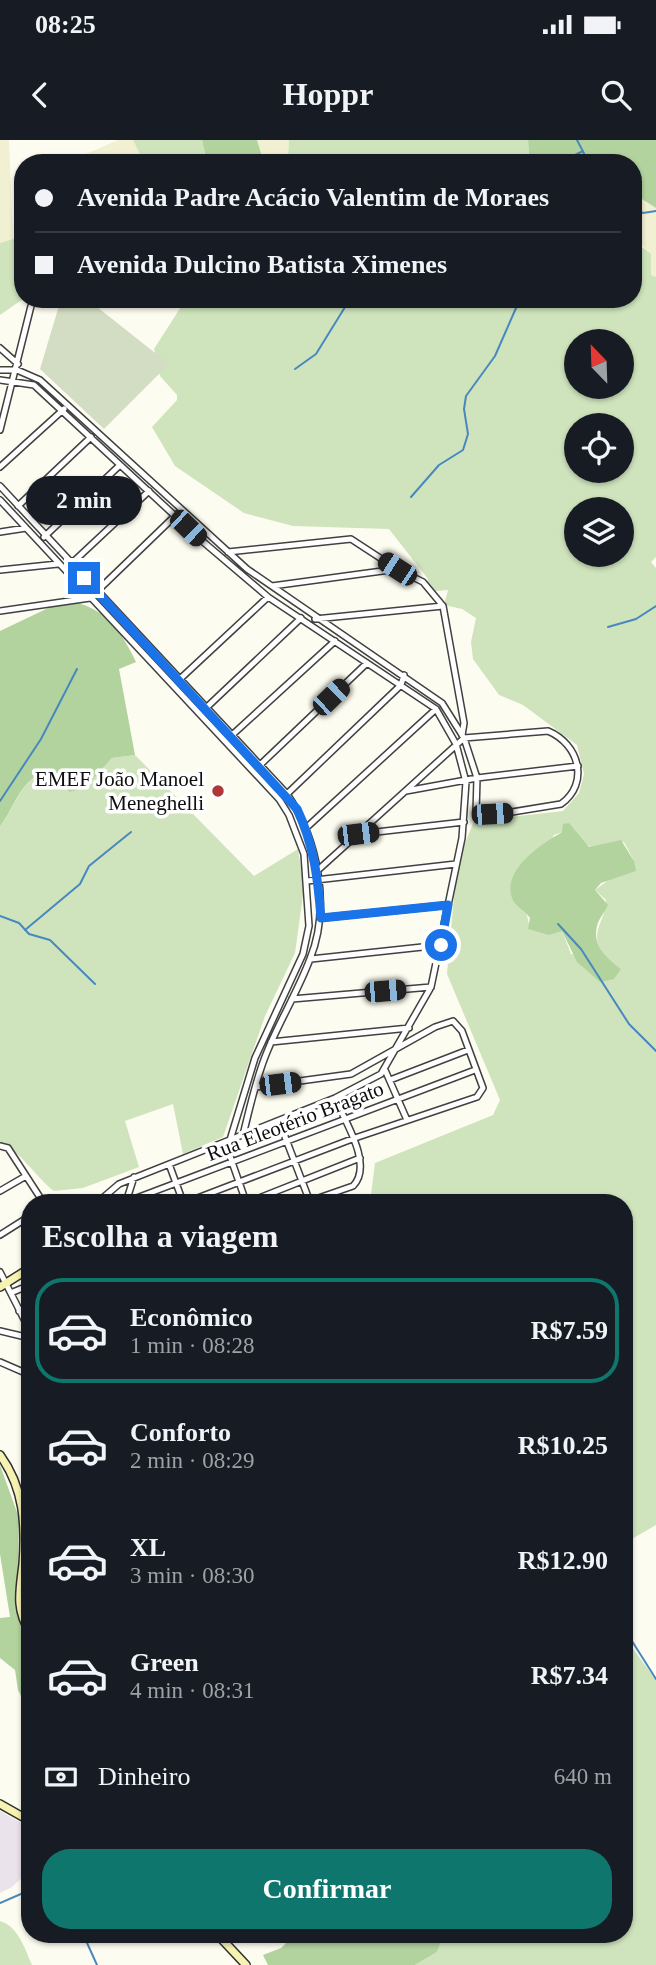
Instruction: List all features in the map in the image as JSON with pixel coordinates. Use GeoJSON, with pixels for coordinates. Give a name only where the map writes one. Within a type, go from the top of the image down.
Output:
{"type":"FeatureCollection","features":[{"type":"Feature","properties":{"kind":"street"},"geometry":{"type":"LineString","coordinates":[[0,430],[31,308]]}},
{"type":"Feature","properties":{"kind":"street"},"geometry":{"type":"LineString","coordinates":[[0,348],[17,367],[32,374],[68,404],[247,569],[442,703],[463,737],[477,778],[477,813]]}},
{"type":"Feature","properties":{"kind":"street"},"geometry":{"type":"LineString","coordinates":[[0,370],[17,367]]}},
{"type":"Feature","properties":{"kind":"street"},"geometry":{"type":"LineString","coordinates":[[0,380],[34,385],[175,516],[268,597],[436,709],[456,744],[466,782],[466,812],[432,987],[385,1070],[377,1078],[335,1098],[134,1177],[106,1194]]}},
{"type":"Feature","properties":{"kind":"street"},"geometry":{"type":"LineString","coordinates":[[0,467],[68,404]]}},
{"type":"Feature","properties":{"kind":"street"},"geometry":{"type":"LineString","coordinates":[[18,506],[91,438]]}},
{"type":"Feature","properties":{"kind":"street"},"geometry":{"type":"LineString","coordinates":[[38,541],[120,464]]}},
{"type":"Feature","properties":{"kind":"street"},"geometry":{"type":"LineString","coordinates":[[0,486],[287,794],[306,828],[317,871],[321,918],[311,958],[271,1042],[243,1135]]}},
{"type":"Feature","properties":{"kind":"street"},"geometry":{"type":"LineString","coordinates":[[71,564],[149,491]]}},
{"type":"Feature","properties":{"kind":"street"},"geometry":{"type":"LineString","coordinates":[[0,500],[279,799],[299,836],[307,881],[309,926],[303,954],[255,1058],[227,1141],[231,1161],[244,1194]]}},
{"type":"Feature","properties":{"kind":"street"},"geometry":{"type":"LineString","coordinates":[[0,611],[90,598],[181,509]]}},
{"type":"Feature","properties":{"kind":"street"},"geometry":{"type":"LineString","coordinates":[[0,532],[26,528]]}},
{"type":"Feature","properties":{"kind":"street"},"geometry":{"type":"LineString","coordinates":[[228,552],[351,539],[431,588],[443,606],[464,723],[463,737],[317,871]]}},
{"type":"Feature","properties":{"kind":"street"},"geometry":{"type":"LineString","coordinates":[[0,570],[58,564]]}},
{"type":"Feature","properties":{"kind":"street"},"geometry":{"type":"LineString","coordinates":[[241,575],[247,569]]}},
{"type":"Feature","properties":{"kind":"street"},"geometry":{"type":"LineString","coordinates":[[271,586],[397,569]]}},
{"type":"Feature","properties":{"kind":"street"},"geometry":{"type":"LineString","coordinates":[[180,679],[268,597]]}},
{"type":"Feature","properties":{"kind":"street"},"geometry":{"type":"LineString","coordinates":[[310,623],[316,618],[443,606]]}},
{"type":"Feature","properties":{"kind":"street"},"geometry":{"type":"LineString","coordinates":[[206,708],[301,618]]}},
{"type":"Feature","properties":{"kind":"street"},"geometry":{"type":"LineString","coordinates":[[231,736],[335,641]]}},
{"type":"Feature","properties":{"kind":"street"},"geometry":{"type":"LineString","coordinates":[[260,765],[367,663]]}},
{"type":"Feature","properties":{"kind":"street"},"geometry":{"type":"LineString","coordinates":[[287,794],[401,685],[404,675]]}},
{"type":"Feature","properties":{"kind":"street"},"geometry":{"type":"LineString","coordinates":[[306,828],[436,709]]}},
{"type":"Feature","properties":{"kind":"street"},"geometry":{"type":"LineString","coordinates":[[463,737],[548,731],[572,749],[578,766],[573,792],[561,804],[515,812],[466,812]]}},
{"type":"Feature","properties":{"kind":"street"},"geometry":{"type":"LineString","coordinates":[[406,791],[477,778],[578,766]]}},
{"type":"Feature","properties":{"kind":"street"},"geometry":{"type":"LineString","coordinates":[[358,834],[464,822]]}},
{"type":"Feature","properties":{"kind":"street"},"geometry":{"type":"LineString","coordinates":[[307,881],[456,864]]}},
{"type":"Feature","properties":{"kind":"street"},"geometry":{"type":"LineString","coordinates":[[321,918],[448,905]]}},
{"type":"Feature","properties":{"kind":"street"},"geometry":{"type":"LineString","coordinates":[[311,958],[441,945]]}},
{"type":"Feature","properties":{"kind":"street"},"geometry":{"type":"LineString","coordinates":[[292,999],[432,987]]}},
{"type":"Feature","properties":{"kind":"street"},"geometry":{"type":"LineString","coordinates":[[207,1194],[352,1139],[477,1097],[482,1091],[482,1084],[459,1025],[448,1021],[351,1074],[256,1087]]}},
{"type":"Feature","properties":{"kind":"street"},"geometry":{"type":"LineString","coordinates":[[271,1042],[409,1028]]}},
{"type":"Feature","properties":{"kind":"street"},"geometry":{"type":"LineString","coordinates":[[390,1080],[468,1050]]}},
{"type":"Feature","properties":{"kind":"street"},"geometry":{"type":"LineString","coordinates":[[385,1070],[407,1120]]}},
{"type":"Feature","properties":{"kind":"street","name":"Rua Eleotério Bragato"},"geometry":{"type":"LineString","coordinates":[[146,1194],[475,1070]]}},
{"type":"Feature","properties":{"kind":"street"},"geometry":{"type":"LineString","coordinates":[[331,1194],[353,1186],[360,1173],[360,1158],[335,1098]]}},
{"type":"Feature","properties":{"kind":"street"},"geometry":{"type":"LineString","coordinates":[[279,1121],[306,1194]]}},
{"type":"Feature","properties":{"kind":"street"},"geometry":{"type":"LineString","coordinates":[[1,1146],[38,1194]]}},
{"type":"Feature","properties":{"kind":"street"},"geometry":{"type":"LineString","coordinates":[[268,1194],[360,1158]]}},
{"type":"Feature","properties":{"kind":"street"},"geometry":{"type":"LineString","coordinates":[[169,1164],[181,1194]]}},
{"type":"Feature","properties":{"kind":"street"},"geometry":{"type":"LineString","coordinates":[[0,1191],[26,1176]]}},
{"type":"Feature","properties":{"kind":"street"},"geometry":{"type":"LineString","coordinates":[[129,1194],[134,1177]]}},
{"type":"Feature","properties":{"kind":"street"},"geometry":{"type":"LineString","coordinates":[[0,1235],[21,1222]]}},
{"type":"Feature","properties":{"kind":"street"},"geometry":{"type":"LineString","coordinates":[[0,1272],[3,1285],[13,1292],[21,1315]]}},
{"type":"Feature","properties":{"kind":"street"},"geometry":{"type":"LineString","coordinates":[[3,1285],[21,1274]]}},
{"type":"Feature","properties":{"kind":"street"},"geometry":{"type":"LineString","coordinates":[[13,1292],[21,1289]]}},
{"type":"Feature","properties":{"kind":"street"},"geometry":{"type":"LineString","coordinates":[[0,1331],[21,1336]]}},
{"type":"Feature","properties":{"kind":"street"},"geometry":{"type":"LineString","coordinates":[[0,1362],[21,1371]]}},
{"type":"Feature","properties":{"kind":"street"},"geometry":{"type":"LineString","coordinates":[[0,1455],[17,1485],[21,1500]]}},
{"type":"Feature","properties":{"kind":"street"},"geometry":{"type":"LineString","coordinates":[[21,1558],[18,1604],[21,1611]]}},
{"type":"Feature","properties":{"kind":"street"},"geometry":{"type":"LineString","coordinates":[[0,1804],[21,1816]]}},
{"type":"Feature","properties":{"kind":"street"},"geometry":{"type":"LineString","coordinates":[[225,1943],[246,1965]]}},
{"type":"Feature","properties":{"kind":"shaded area"},"geometry":{"type":"Polygon","coordinates":[[[0,1811],[21,1823],[21,1878],[0,1893],[0,1811]]]}},
{"type":"Feature","properties":{"kind":"green space"},"geometry":{"type":"Polygon","coordinates":[[[0,140],[9,140],[13,239],[0,243],[0,140]]]}},
{"type":"Feature","properties":{"kind":"green space"},"geometry":{"type":"Polygon","coordinates":[[[118,140],[133,140],[140,154],[86,154],[118,140]]]}},
{"type":"Feature","properties":{"kind":"green space"},"geometry":{"type":"Polygon","coordinates":[[[133,140],[202,140],[205,154],[140,154],[133,140]]]}},
{"type":"Feature","properties":{"kind":"green space"},"geometry":{"type":"Polygon","coordinates":[[[202,140],[257,140],[261,154],[205,154],[202,140]]]}},
{"type":"Feature","properties":{"kind":"green space"},"geometry":{"type":"Polygon","coordinates":[[[257,140],[289,140],[288,154],[261,154],[257,140]]]}},
{"type":"Feature","properties":{"kind":"green space"},"geometry":{"type":"Polygon","coordinates":[[[289,140],[528,140],[529,154],[288,154],[289,140]]]}},
{"type":"Feature","properties":{"kind":"green space"},"geometry":{"type":"Polygon","coordinates":[[[528,140],[656,140],[656,208],[642,199],[642,154],[529,154],[528,140]]]}},
{"type":"Feature","properties":{"kind":"green space"},"geometry":{"type":"Polygon","coordinates":[[[642,199],[656,208],[656,277],[651,275],[644,246],[642,199]]]}},
{"type":"Feature","properties":{"kind":"green space"},"geometry":{"type":"Polygon","coordinates":[[[14,239],[14,305],[0,315],[0,243],[14,239]]]}},
{"type":"Feature","properties":{"kind":"green space"},"geometry":{"type":"Polygon","coordinates":[[[642,247],[651,254],[651,275],[656,277],[656,557],[651,562],[656,568],[656,1525],[633,1538],[633,1194],[371,1194],[375,1163],[493,1115],[500,1100],[447,974],[457,863],[474,821],[563,811],[579,793],[584,774],[577,745],[523,705],[499,695],[473,659],[471,642],[476,618],[462,609],[444,605],[448,590],[426,592],[428,579],[389,529],[293,526],[244,513],[175,466],[152,427],[177,400],[177,395],[160,376],[154,349],[180,308],[642,308],[642,247]],[[562,832],[554,835],[516,905],[526,911],[529,924],[562,931],[571,954],[608,959],[601,951],[597,936],[606,900],[595,890],[634,861],[624,842],[593,848],[562,832]]]}},
{"type":"Feature","properties":{"kind":"green space"},"geometry":{"type":"Polygon","coordinates":[[[58,308],[98,308],[169,364],[104,429],[40,369],[58,308]]]}},
{"type":"Feature","properties":{"kind":"green space"},"geometry":{"type":"Polygon","coordinates":[[[65,600],[101,613],[117,629],[136,662],[119,669],[135,755],[112,758],[85,788],[69,792],[51,773],[33,779],[21,792],[0,826],[0,631],[65,600]]]}},
{"type":"Feature","properties":{"kind":"green space"},"geometry":{"type":"Polygon","coordinates":[[[135,755],[254,876],[298,849],[304,888],[295,953],[265,1016],[223,1137],[183,1154],[173,1104],[125,1121],[139,1167],[83,1188],[54,1191],[13,1150],[0,1144],[0,826],[21,792],[33,779],[51,773],[69,792],[92,780],[112,758],[135,755]]]}},
{"type":"Feature","properties":{"kind":"green space"},"geometry":{"type":"Polygon","coordinates":[[[569,823],[589,847],[621,840],[634,861],[636,871],[601,883],[595,890],[608,905],[598,923],[596,933],[602,951],[621,969],[614,979],[600,982],[577,962],[562,931],[549,935],[528,929],[530,918],[512,898],[510,887],[518,868],[544,843],[562,832],[563,824],[569,823]]]}},
{"type":"Feature","properties":{"kind":"green space"},"geometry":{"type":"Polygon","coordinates":[[[0,1465],[19,1518],[17,1600],[21,1602],[21,1696],[15,1670],[0,1658],[0,1618],[10,1617],[0,1554],[0,1465]]]}},
{"type":"Feature","properties":{"kind":"green space"},"geometry":{"type":"Polygon","coordinates":[[[633,1649],[656,1680],[656,1965],[415,1965],[437,1952],[440,1943],[633,1943],[633,1649]]]}},
{"type":"Feature","properties":{"kind":"green space"},"geometry":{"type":"Polygon","coordinates":[[[0,1921],[16,1933],[32,1965],[0,1965],[0,1921]]]}},
{"type":"Feature","properties":{"kind":"green space"},"geometry":{"type":"Polygon","coordinates":[[[286,1943],[440,1943],[437,1952],[415,1965],[268,1965],[263,1955],[281,1948],[286,1943]]]}},
{"type":"Feature","properties":{"kind":"waterway"},"geometry":{"type":"LineString","coordinates":[[577,140],[584,154]]}},
{"type":"Feature","properties":{"kind":"waterway"},"geometry":{"type":"LineString","coordinates":[[577,154],[583,151]]}},
{"type":"Feature","properties":{"kind":"waterway"},"geometry":{"type":"LineString","coordinates":[[642,212],[656,211]]}},
{"type":"Feature","properties":{"kind":"waterway"},"geometry":{"type":"LineString","coordinates":[[295,369],[316,354],[344,308]]}},
{"type":"Feature","properties":{"kind":"waterway"},"geometry":{"type":"LineString","coordinates":[[411,497],[439,465],[463,450],[468,434],[464,409],[466,396],[495,356],[516,308]]}},
{"type":"Feature","properties":{"kind":"waterway"},"geometry":{"type":"LineString","coordinates":[[608,627],[636,619],[656,606]]}},
{"type":"Feature","properties":{"kind":"waterway"},"geometry":{"type":"LineString","coordinates":[[0,801],[41,739],[77,669]]}},
{"type":"Feature","properties":{"kind":"waterway"},"geometry":{"type":"LineString","coordinates":[[25,930],[80,884],[89,866],[131,832]]}},
{"type":"Feature","properties":{"kind":"waterway"},"geometry":{"type":"LineString","coordinates":[[0,916],[19,923],[29,934],[50,940],[95,984]]}},
{"type":"Feature","properties":{"kind":"waterway"},"geometry":{"type":"LineString","coordinates":[[558,924],[581,949],[629,1024],[656,1051]]}},
{"type":"Feature","properties":{"kind":"waterway"},"geometry":{"type":"LineString","coordinates":[[633,1643],[656,1679]]}},
{"type":"Feature","properties":{"kind":"waterway"},"geometry":{"type":"LineString","coordinates":[[0,1903],[21,1894]]}},
{"type":"Feature","properties":{"kind":"waterway"},"geometry":{"type":"LineString","coordinates":[[87,1943],[97,1965]]}},
{"type":"Feature","properties":{"kind":"place","name":"EMEF João Manoel Meneghelli"},"geometry":{"type":"Point","coordinates":[218,791]}},
{"type":"Feature","properties":{"kind":"route"},"geometry":{"type":"LineString","coordinates":[[84,578],[287,794],[306,828],[313,850],[321,918],[448,905],[441,945]]}}]}
